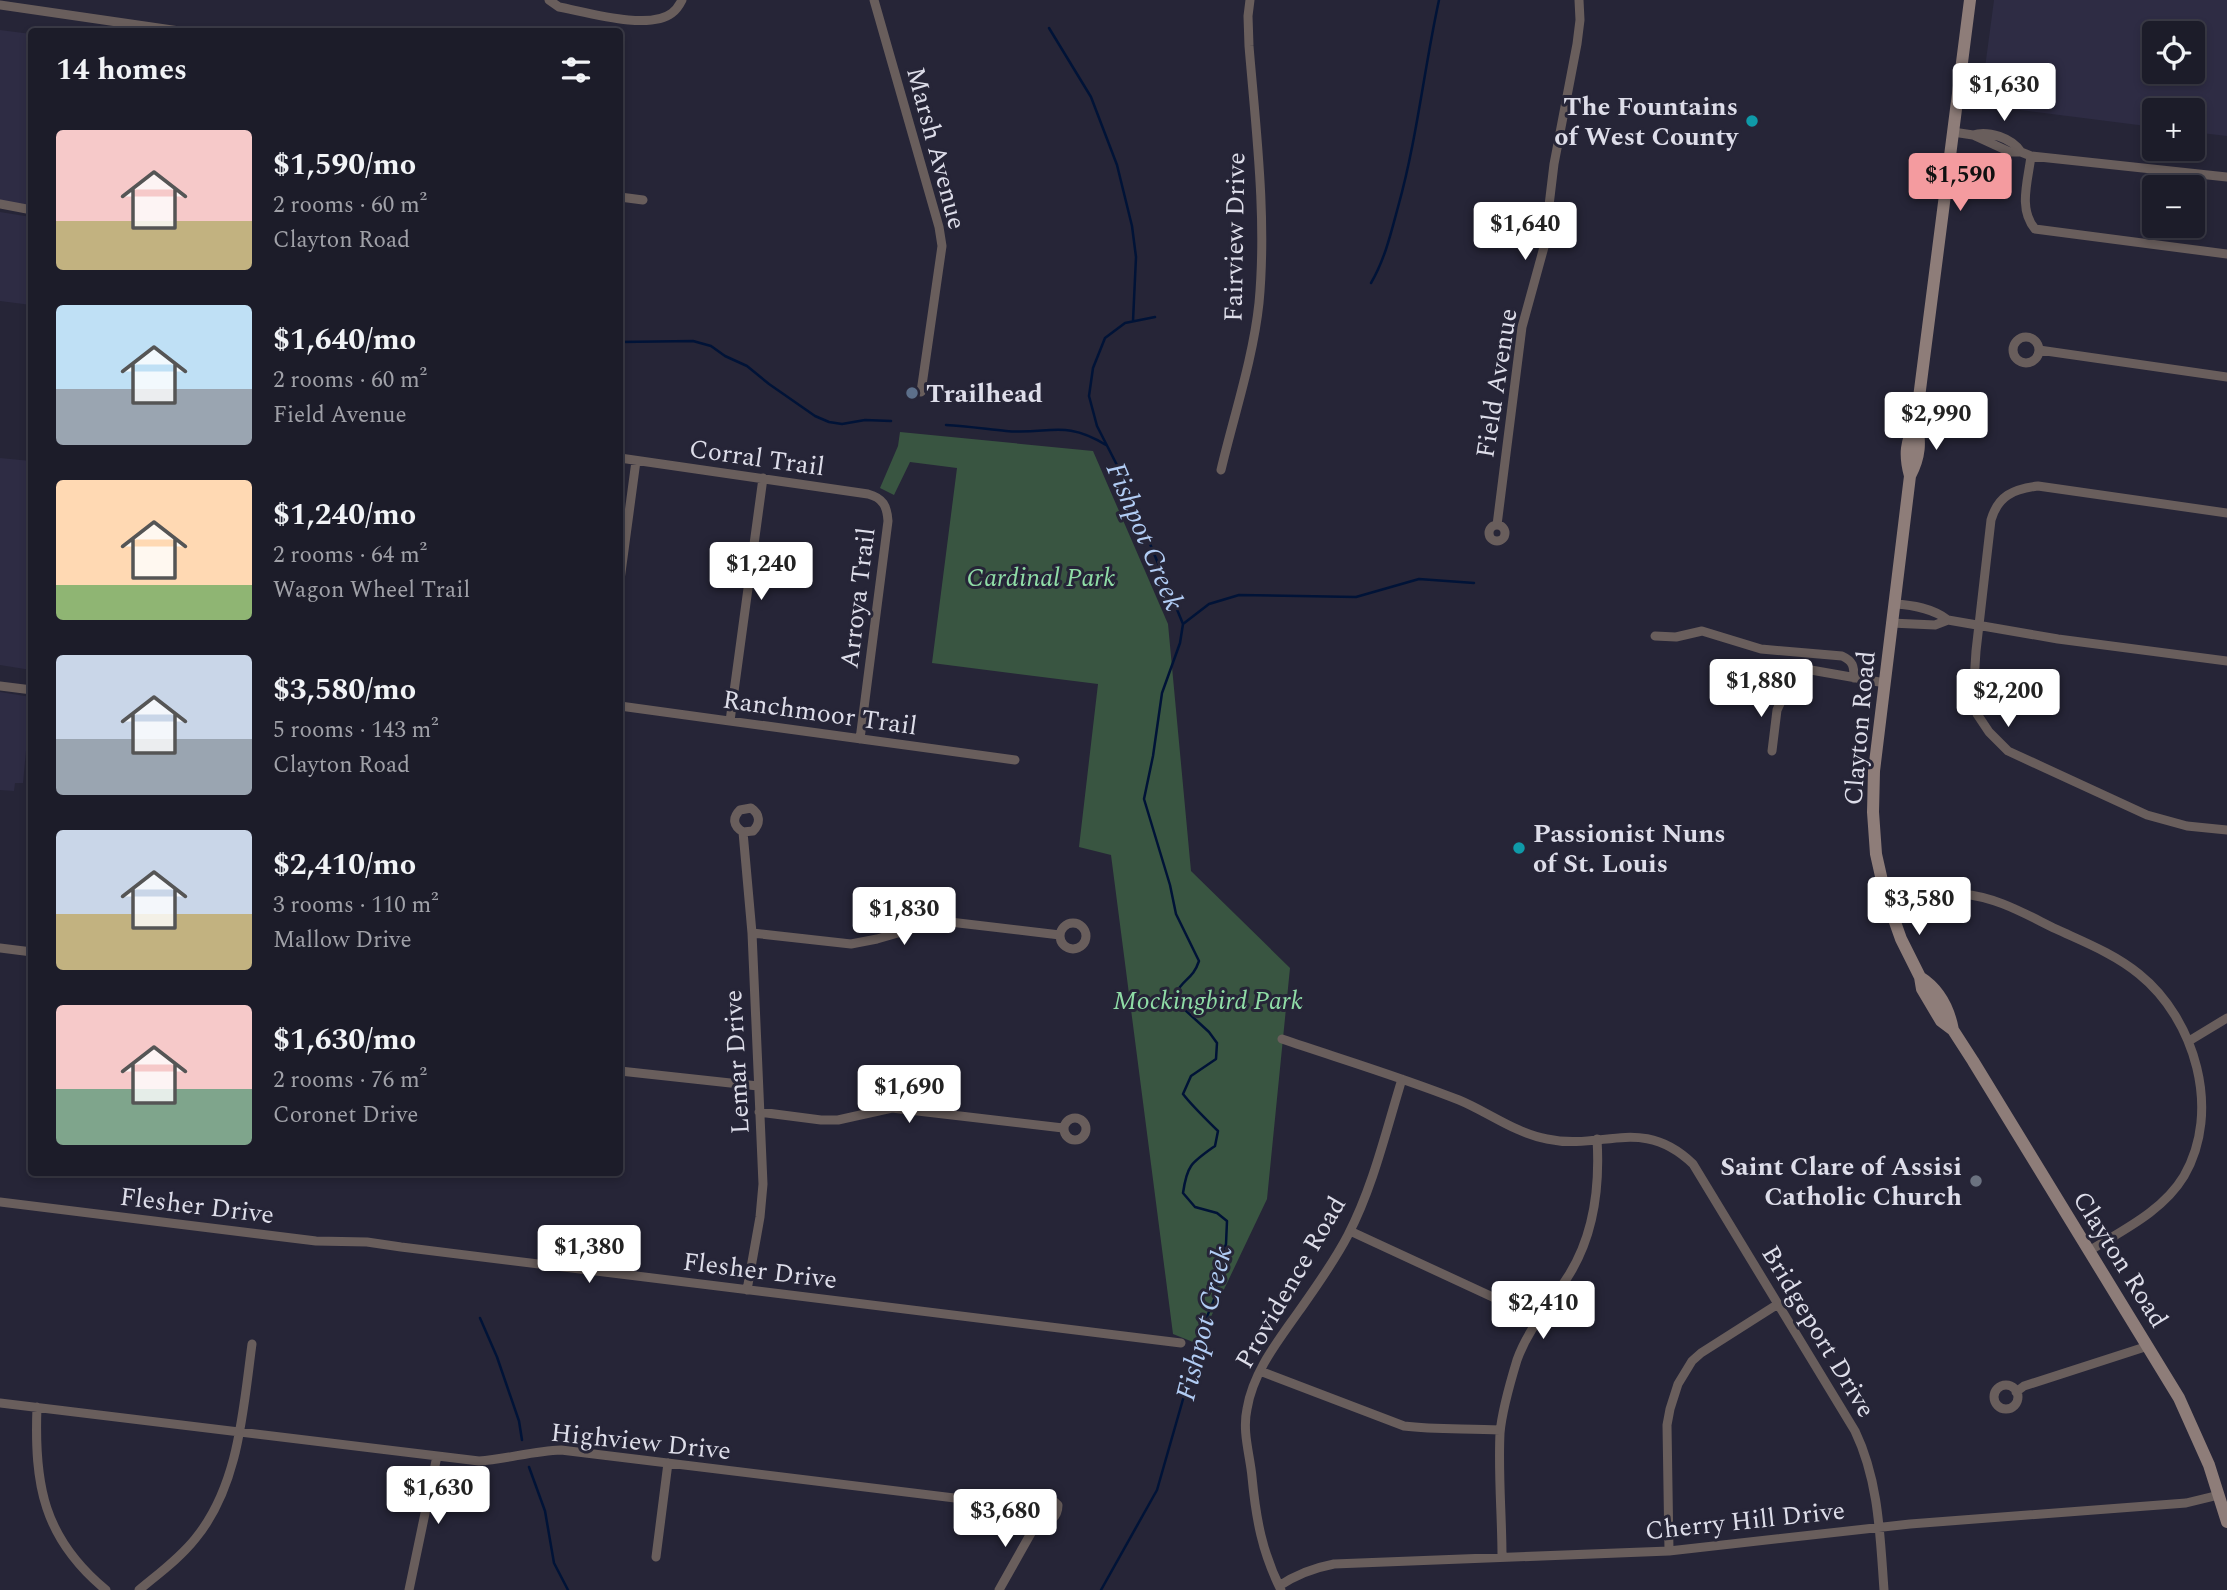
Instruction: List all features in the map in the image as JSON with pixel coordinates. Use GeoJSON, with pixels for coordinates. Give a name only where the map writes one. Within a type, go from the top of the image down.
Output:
{"type":"FeatureCollection","features":[{"type":"Feature","properties":{"kind":"main road","name":"Clayton Road"},"geometry":{"type":"LineString","coordinates":[[1970,0],[1916,421],[1908,438],[1906,461],[1910,476],[1874,771],[1876,855],[1890,909],[1920,977],[1922,989],[1941,1021],[1953,1030],[2148,1346],[2194,1429],[2210,1465],[2227,1522]]}},
{"type":"Feature","properties":{"kind":"street"},"geometry":{"type":"LineString","coordinates":[[549,0],[559,7],[637,21],[662,18],[673,13],[682,0]]}},
{"type":"Feature","properties":{"kind":"street","name":"Marsh Avenue"},"geometry":{"type":"LineString","coordinates":[[874,0],[939,227],[942,246],[922,392]]}},
{"type":"Feature","properties":{"kind":"street","name":"Fairview Drive"},"geometry":{"type":"LineString","coordinates":[[1221,470],[1253,341],[1259,300],[1261,228],[1249,46],[1250,0]]}},
{"type":"Feature","properties":{"kind":"street","name":"Field Avenue"},"geometry":{"type":"LineString","coordinates":[[1497,525],[1522,327],[1544,247],[1554,164],[1577,44],[1579,0]]}},
{"type":"Feature","properties":{"kind":"street"},"geometry":{"type":"LineString","coordinates":[[0,5],[158,28]]}},
{"type":"Feature","properties":{"kind":"street"},"geometry":{"type":"LineString","coordinates":[[1953,132],[1973,135],[1982,132],[1997,136],[2031,156],[2227,177]]}},
{"type":"Feature","properties":{"kind":"street"},"geometry":{"type":"LineString","coordinates":[[2031,156],[2024,211],[2035,229],[2227,254]]}},
{"type":"Feature","properties":{"kind":"street"},"geometry":{"type":"LineString","coordinates":[[623,197],[643,200]]}},
{"type":"Feature","properties":{"kind":"street"},"geometry":{"type":"LineString","coordinates":[[0,204],[28,209]]}},
{"type":"Feature","properties":{"kind":"street"},"geometry":{"type":"LineString","coordinates":[[2039,350],[2227,377]]}},
{"type":"Feature","properties":{"kind":"street","name":"Corral Trail"},"geometry":{"type":"LineString","coordinates":[[623,459],[868,494],[885,504]]}},
{"type":"Feature","properties":{"kind":"street"},"geometry":{"type":"LineString","coordinates":[[623,558],[636,461]]}},
{"type":"Feature","properties":{"kind":"street"},"geometry":{"type":"LineString","coordinates":[[730,721],[763,478]]}},
{"type":"Feature","properties":{"kind":"street"},"geometry":{"type":"LineString","coordinates":[[2227,513],[2038,486],[2016,491],[2001,499],[1994,508],[1991,520],[1973,697],[1977,714],[1989,732],[2008,751],[2147,815],[2187,826],[2227,830]]}},
{"type":"Feature","properties":{"kind":"street","name":"Arroya Trail"},"geometry":{"type":"LineString","coordinates":[[860,739],[888,522],[885,504]]}},
{"type":"Feature","properties":{"kind":"street"},"geometry":{"type":"LineString","coordinates":[[1894,604],[1907,604],[1938,612],[1948,620]]}},
{"type":"Feature","properties":{"kind":"street"},"geometry":{"type":"LineString","coordinates":[[1891,624],[1935,625],[1948,620],[2058,639],[2227,662]]}},
{"type":"Feature","properties":{"kind":"street"},"geometry":{"type":"LineString","coordinates":[[1655,636],[1676,637],[1702,631],[1760,649],[1842,656],[1854,665],[1854,678]]}},
{"type":"Feature","properties":{"kind":"street"},"geometry":{"type":"LineString","coordinates":[[1783,697],[1768,694],[1762,686],[1763,676],[1769,668],[1778,665],[1791,671],[1811,670],[1885,682]]}},
{"type":"Feature","properties":{"kind":"street"},"geometry":{"type":"LineString","coordinates":[[1772,751],[1777,710],[1783,697],[1794,686],[1791,671]]}},
{"type":"Feature","properties":{"kind":"street"},"geometry":{"type":"LineString","coordinates":[[0,686],[28,690]]}},
{"type":"Feature","properties":{"kind":"street","name":"Ranchmoor Trail"},"geometry":{"type":"LineString","coordinates":[[623,706],[1015,760]]}},
{"type":"Feature","properties":{"kind":"street","name":"Lemar Drive"},"geometry":{"type":"LineString","coordinates":[[743,832],[751,933],[763,1184],[747,1290]]}},
{"type":"Feature","properties":{"kind":"street"},"geometry":{"type":"LineString","coordinates":[[1890,909],[1938,894],[1986,897],[2012,907],[2118,959],[2140,975],[2168,1005],[2189,1041],[2198,1071],[2201,1119],[2184,1175],[2156,1208],[2089,1251]]}},
{"type":"Feature","properties":{"kind":"street"},"geometry":{"type":"LineString","coordinates":[[751,933],[851,944],[929,924],[950,922],[1060,935]]}},
{"type":"Feature","properties":{"kind":"street"},"geometry":{"type":"LineString","coordinates":[[0,948],[28,952]]}},
{"type":"Feature","properties":{"kind":"street"},"geometry":{"type":"LineString","coordinates":[[2189,1041],[2227,1018]]}},
{"type":"Feature","properties":{"kind":"street","name":"Bridgeport Drive"},"geometry":{"type":"LineString","coordinates":[[1282,1039],[1461,1101],[1545,1139],[1562,1141],[1635,1136],[1675,1149],[1688,1159],[1856,1431],[1870,1466],[1876,1495],[1884,1590]]}},
{"type":"Feature","properties":{"kind":"street"},"geometry":{"type":"LineString","coordinates":[[623,1071],[758,1086]]}},
{"type":"Feature","properties":{"kind":"street","name":"Providence Road"},"geometry":{"type":"LineString","coordinates":[[1280,1588],[1268,1564],[1261,1541],[1245,1428],[1246,1410],[1260,1371],[1325,1274],[1350,1231],[1369,1184],[1402,1079]]}},
{"type":"Feature","properties":{"kind":"street"},"geometry":{"type":"LineString","coordinates":[[759,1112],[838,1120],[892,1108],[1063,1128]]}},
{"type":"Feature","properties":{"kind":"street"},"geometry":{"type":"LineString","coordinates":[[1502,1557],[1500,1430],[1518,1358],[1538,1318],[1569,1276],[1588,1231],[1598,1190],[1597,1139]]}},
{"type":"Feature","properties":{"kind":"street","name":"Flesher Drive"},"geometry":{"type":"LineString","coordinates":[[0,1202],[316,1241],[390,1245],[1181,1343]]}},
{"type":"Feature","properties":{"kind":"street"},"geometry":{"type":"LineString","coordinates":[[1350,1231],[1538,1318]]}},
{"type":"Feature","properties":{"kind":"street"},"geometry":{"type":"LineString","coordinates":[[1669,1550],[1667,1425],[1678,1384],[1700,1353],[1778,1304]]}},
{"type":"Feature","properties":{"kind":"street"},"geometry":{"type":"LineString","coordinates":[[139,1590],[180,1556],[206,1524],[224,1486],[240,1432],[252,1344]]}},
{"type":"Feature","properties":{"kind":"street"},"geometry":{"type":"LineString","coordinates":[[2016,1392],[2024,1386],[2148,1346]]}},
{"type":"Feature","properties":{"kind":"street"},"geometry":{"type":"LineString","coordinates":[[1260,1371],[1404,1426],[1424,1429],[1500,1430]]}},
{"type":"Feature","properties":{"kind":"street","name":"Highview Drive"},"geometry":{"type":"LineString","coordinates":[[0,1403],[479,1461],[498,1460],[529,1452],[561,1450],[1028,1507],[1033,1501],[1043,1497],[1052,1499],[1058,1505],[1058,1512],[1054,1518],[1035,1526],[999,1590]]}},
{"type":"Feature","properties":{"kind":"street"},"geometry":{"type":"LineString","coordinates":[[37,1407],[35,1449],[38,1476],[49,1516],[68,1551],[82,1569],[106,1590]]}},
{"type":"Feature","properties":{"kind":"street"},"geometry":{"type":"LineString","coordinates":[[409,1590],[437,1456]]}},
{"type":"Feature","properties":{"kind":"street"},"geometry":{"type":"LineString","coordinates":[[656,1557],[668,1463]]}},
{"type":"Feature","properties":{"kind":"street","name":"Cherry Hill Drive"},"geometry":{"type":"LineString","coordinates":[[1280,1588],[1295,1575],[1334,1564],[1669,1550],[1879,1528],[2186,1503],[2219,1495]]}},
{"type":"Feature","properties":{"kind":"street"},"geometry":{"type":"LineString","coordinates":[[1028,1507],[1034,1516],[1035,1526]]}},
{"type":"Feature","properties":{"kind":"shaded area"},"geometry":{"type":"Polygon","coordinates":[[[1994,0],[2227,0],[2227,136],[2205,133],[2205,98],[2142,98],[2142,125],[1980,105],[1994,0]]]}},
{"type":"Feature","properties":{"kind":"shaded area"},"geometry":{"type":"Polygon","coordinates":[[[0,30],[28,34],[28,206],[0,200],[0,30]]]}},
{"type":"Feature","properties":{"kind":"shaded area"},"geometry":{"type":"Polygon","coordinates":[[[0,212],[28,217],[28,305],[0,301],[0,212]]]}},
{"type":"Feature","properties":{"kind":"shaded area"},"geometry":{"type":"Polygon","coordinates":[[[0,458],[28,461],[28,670],[0,665],[0,458]]]}},
{"type":"Feature","properties":{"kind":"shaded area"},"geometry":{"type":"Polygon","coordinates":[[[0,692],[28,697],[28,729],[23,783],[15,783],[14,791],[0,790],[0,692]]]}},
{"type":"Feature","properties":{"kind":"green space"},"geometry":{"type":"Polygon","coordinates":[[[900,432],[1093,451],[1168,624],[1191,871],[1290,968],[1267,1199],[1198,1344],[1173,1334],[1111,855],[1079,847],[1098,684],[932,663],[957,468],[910,462],[894,495],[880,488],[898,446],[900,432]]]}},
{"type":"Feature","properties":{"kind":"waterway","name":"Fishpot Creek"},"geometry":{"type":"LineString","coordinates":[[1371,283],[1387,246],[1405,181],[1439,0]]}},
{"type":"Feature","properties":{"kind":"waterway"},"geometry":{"type":"LineString","coordinates":[[1049,28],[1091,97],[1117,165],[1132,226],[1136,257],[1133,321]]}},
{"type":"Feature","properties":{"kind":"waterway","name":"Fishpot Creek"},"geometry":{"type":"LineString","coordinates":[[1101,1590],[1157,1490],[1206,1319],[1216,1295],[1216,1274],[1226,1244],[1227,1221],[1217,1213],[1195,1207],[1183,1193],[1189,1170],[1195,1161],[1215,1146],[1218,1131],[1183,1094],[1191,1076],[1216,1059],[1217,1043],[1184,1009],[1176,993],[1199,961],[1176,914],[1144,799],[1162,693],[1180,643],[1183,624],[1120,471],[1097,426],[1089,396],[1093,368],[1105,338],[1125,323],[1155,317]]}},
{"type":"Feature","properties":{"kind":"waterway"},"geometry":{"type":"LineString","coordinates":[[623,342],[693,341],[711,346],[747,366],[815,416],[829,422],[842,424],[865,420],[891,421]]}},
{"type":"Feature","properties":{"kind":"waterway"},"geometry":{"type":"LineString","coordinates":[[946,425],[1021,432],[1067,430],[1079,432],[1106,445]]}},
{"type":"Feature","properties":{"kind":"waterway"},"geometry":{"type":"LineString","coordinates":[[1183,624],[1209,604],[1239,595],[1356,597],[1419,579],[1474,583]]}},
{"type":"Feature","properties":{"kind":"waterway"},"geometry":{"type":"LineString","coordinates":[[480,1318],[497,1357],[519,1421],[522,1440]]}},
{"type":"Feature","properties":{"kind":"waterway"},"geometry":{"type":"LineString","coordinates":[[529,1467],[545,1511],[554,1563],[568,1590]]}},
{"type":"Feature","properties":{"kind":"place","name":"The Fountains of West County"},"geometry":{"type":"Point","coordinates":[1752,121]}},
{"type":"Feature","properties":{"kind":"place","name":"Trailhead"},"geometry":{"type":"Point","coordinates":[912,393]}},
{"type":"Feature","properties":{"kind":"place","name":"Passionist Nuns of St. Louis"},"geometry":{"type":"Point","coordinates":[1519,848]}},
{"type":"Feature","properties":{"kind":"place","name":"Saint Clare of Assisi Catholic Church"},"geometry":{"type":"Point","coordinates":[1976,1181]}},
{"type":"Feature","properties":{"kind":"park label","name":"Cardinal Park"},"geometry":{"type":"Point","coordinates":[1041,577]}},
{"type":"Feature","properties":{"kind":"park label","name":"Mockingbird Park"},"geometry":{"type":"Point","coordinates":[1208,1000]}}]}
